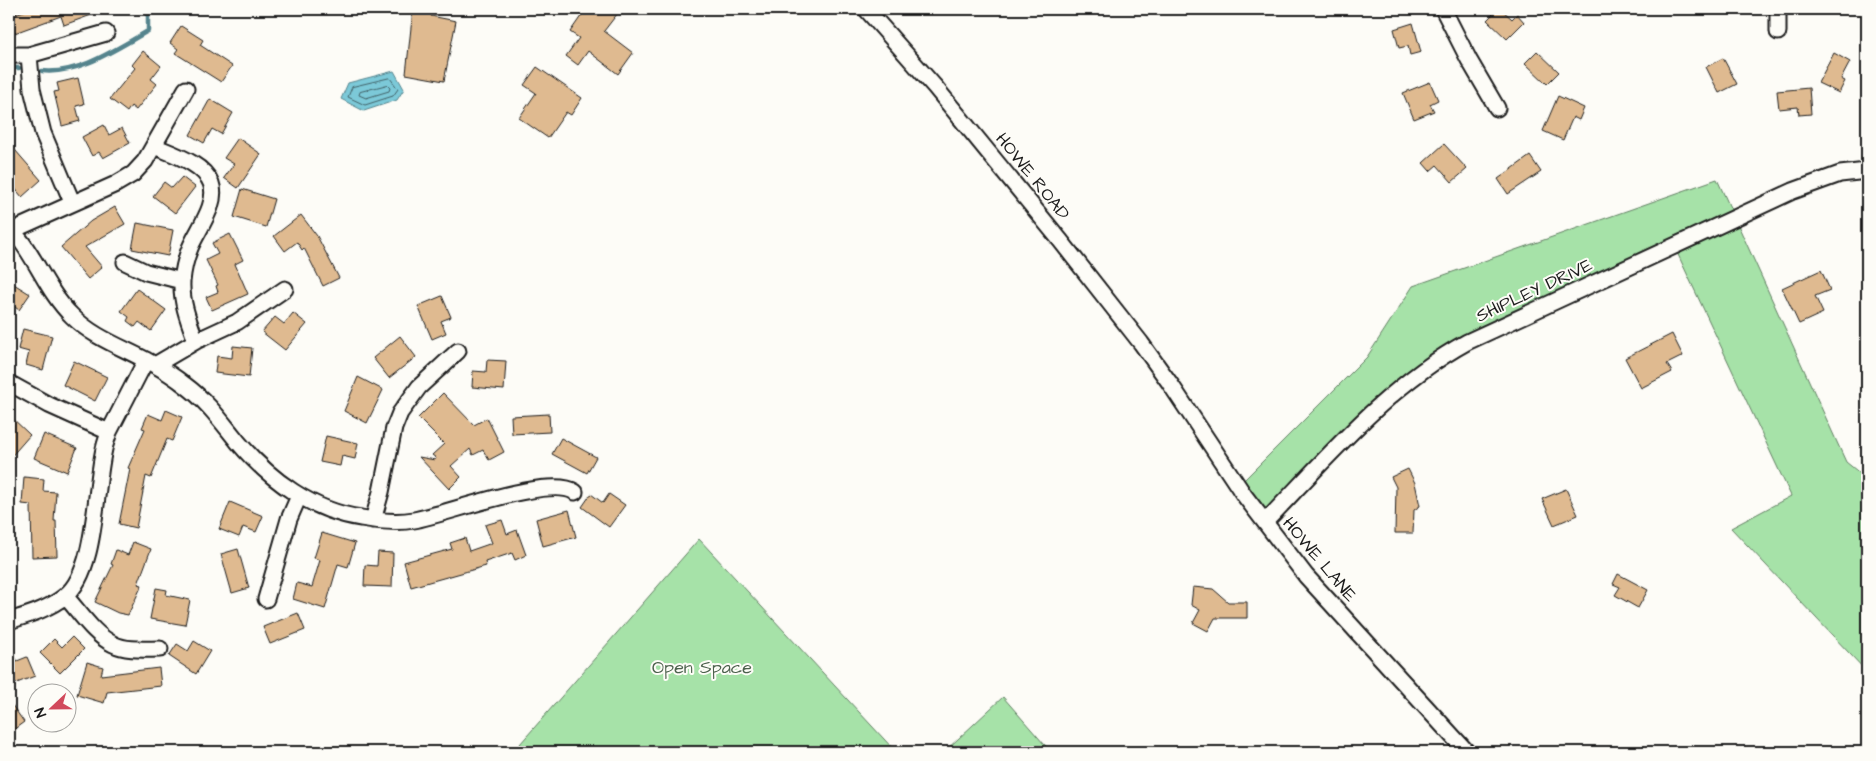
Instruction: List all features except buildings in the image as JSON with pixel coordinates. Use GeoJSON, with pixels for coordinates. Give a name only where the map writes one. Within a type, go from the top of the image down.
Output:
{"type":"FeatureCollection","features":[{"type":"Feature","properties":{"kind":"street","name":"HOWE ROAD"},"geometry":{"type":"LineString","coordinates":[[866,9],[935,86],[1048,224],[1164,374]]}},
{"type":"Feature","properties":{"kind":"street"},"geometry":{"type":"LineString","coordinates":[[1443,9],[1464,51],[1497,108]]}},
{"type":"Feature","properties":{"kind":"street"},"geometry":{"type":"LineString","coordinates":[[1778,9],[1778,32]]}},
{"type":"Feature","properties":{"kind":"street"},"geometry":{"type":"LineString","coordinates":[[9,55],[29,55],[106,32]]}},
{"type":"Feature","properties":{"kind":"street"},"geometry":{"type":"LineString","coordinates":[[29,55],[32,89],[43,133],[72,202]]}},
{"type":"Feature","properties":{"kind":"street"},"geometry":{"type":"LineString","coordinates":[[186,89],[145,161],[133,174],[116,184],[72,202],[10,232],[71,315],[102,338],[150,362],[208,403],[255,460],[298,496],[345,514],[373,520],[419,519],[544,488],[569,488],[575,492]]}},
{"type":"Feature","properties":{"kind":"street"},"geometry":{"type":"LineString","coordinates":[[154,146],[194,165],[211,182],[213,193],[210,205],[189,249],[182,281],[182,297],[196,341]]}},
{"type":"Feature","properties":{"kind":"street","name":"SHIPLEY DRIVE"},"geometry":{"type":"LineString","coordinates":[[1264,522],[1352,432],[1400,387],[1439,358],[1476,338],[1794,191],[1840,174],[1867,171]]}},
{"type":"Feature","properties":{"kind":"street"},"geometry":{"type":"LineString","coordinates":[[125,262],[146,272],[182,281]]}},
{"type":"Feature","properties":{"kind":"street"},"geometry":{"type":"LineString","coordinates":[[9,622],[45,608],[65,596],[76,583],[88,555],[101,461],[109,432],[150,362],[237,322],[285,289]]}},
{"type":"Feature","properties":{"kind":"street"},"geometry":{"type":"LineString","coordinates":[[373,520],[381,492],[394,428],[400,413],[419,387],[458,351]]}},
{"type":"Feature","properties":{"kind":"street","name":"HOWE LANE"},"geometry":{"type":"LineString","coordinates":[[1164,374],[1223,465],[1306,576],[1467,752]]}},
{"type":"Feature","properties":{"kind":"street"},"geometry":{"type":"LineString","coordinates":[[9,383],[49,405],[109,432]]}},
{"type":"Feature","properties":{"kind":"street"},"geometry":{"type":"LineString","coordinates":[[266,599],[289,519],[298,496]]}},
{"type":"Feature","properties":{"kind":"street"},"geometry":{"type":"LineString","coordinates":[[65,596],[102,637],[113,644],[137,650],[160,649]]}},
{"type":"Feature","properties":{"kind":"green space"},"geometry":{"type":"Polygon","coordinates":[[[1717,179],[1846,462],[1867,479],[1867,672],[1731,528],[1791,496],[1674,246],[1439,358],[1265,522],[1238,486],[1367,357],[1413,286],[1717,179]]]}},
{"type":"Feature","properties":{"kind":"green space","name":"Open Space"},"geometry":{"type":"Polygon","coordinates":[[[699,539],[896,752],[513,752],[699,539]]]}},
{"type":"Feature","properties":{"kind":"green space"},"geometry":{"type":"Polygon","coordinates":[[[1003,697],[1051,752],[944,752],[1003,697]]]}},
{"type":"Feature","properties":{"kind":"water"},"geometry":{"type":"Polygon","coordinates":[[[394,71],[404,89],[397,100],[364,111],[341,99],[348,83],[394,71]]]}},
{"type":"Feature","properties":{"kind":"waterway"},"geometry":{"type":"LineString","coordinates":[[42,71],[56,71],[84,65],[148,31],[148,9]]}},
{"type":"Feature","properties":{"kind":"waterway"},"geometry":{"type":"LineString","coordinates":[[9,68],[19,68]]}}]}
